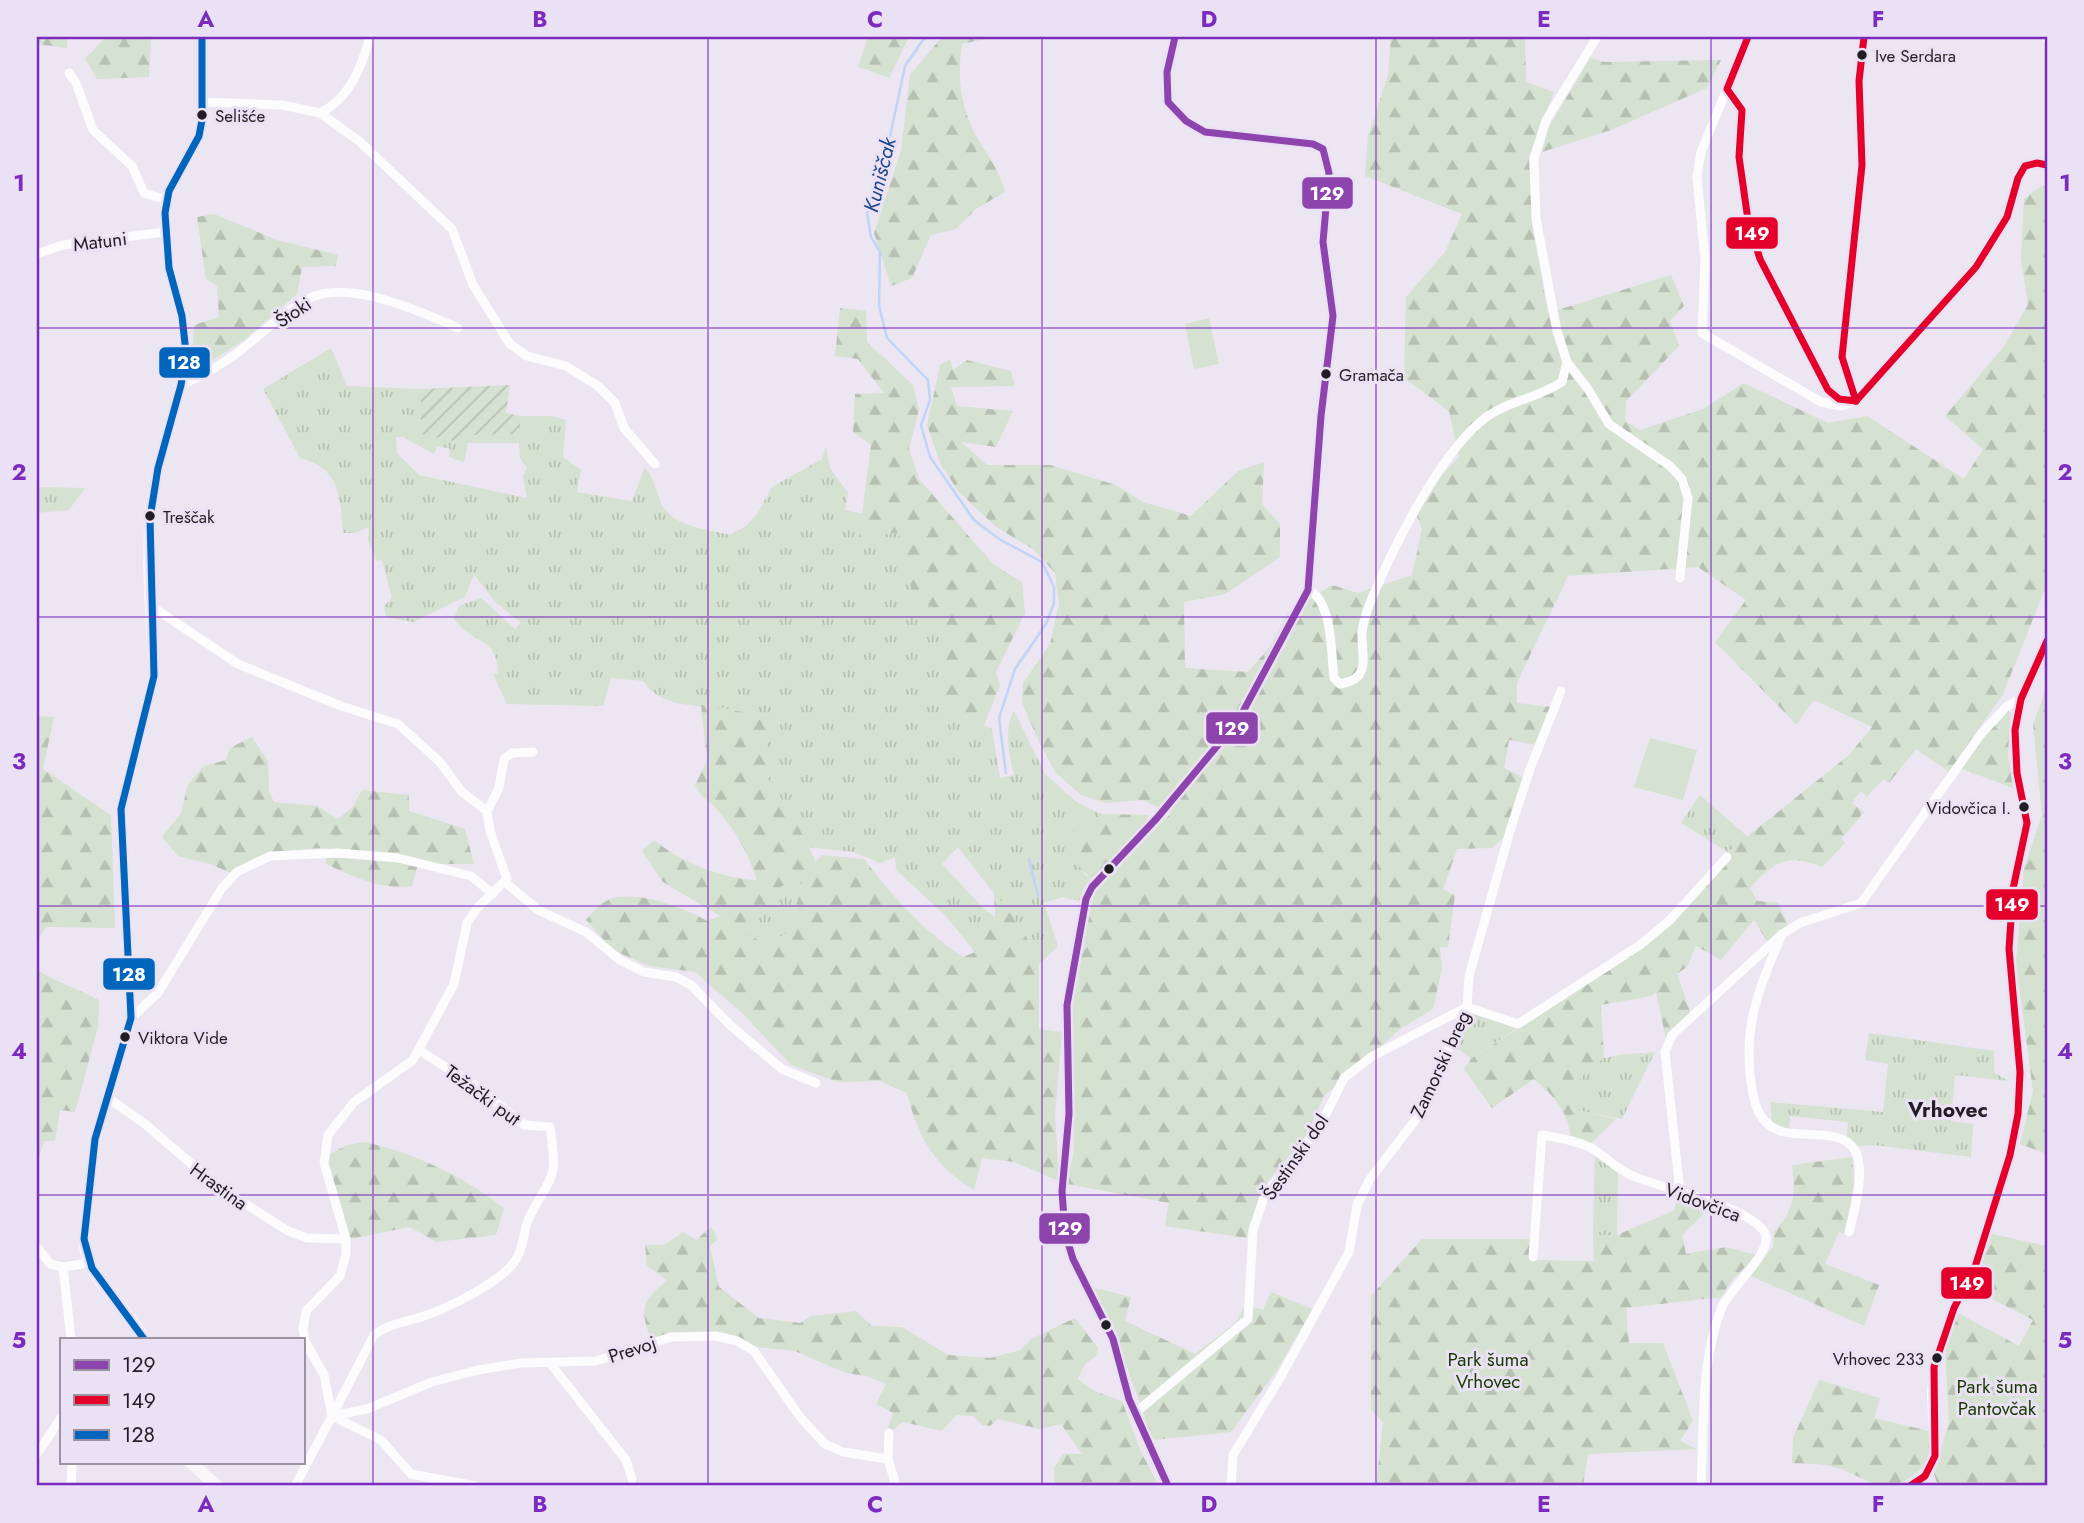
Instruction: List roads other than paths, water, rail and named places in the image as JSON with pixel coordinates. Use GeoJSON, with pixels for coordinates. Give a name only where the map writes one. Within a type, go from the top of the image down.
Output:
{"type":"FeatureCollection","features":[{"type":"Feature","properties":{"kind":"main road"},"geometry":{"type":"LineString","coordinates":[[143,1338],[88,1263],[85,1239],[92,1157],[131,1018],[121,808],[154,676],[148,550],[153,491],[181,385],[185,331],[169,268],[165,232],[167,200],[177,173],[199,136],[202,37]]}},
{"type":"Feature","properties":{"kind":"main road"},"geometry":{"type":"LineString","coordinates":[[192,1464],[217,1486]]}},
{"type":"Feature","properties":{"kind":"street"},"geometry":{"type":"LineString","coordinates":[[320,113],[334,107],[345,94],[359,72],[370,37]]}},
{"type":"Feature","properties":{"kind":"street"},"geometry":{"type":"LineString","coordinates":[[1168,1486],[1135,1413],[1113,1339],[1073,1259],[1065,1233],[1062,1191],[1069,1114],[1068,1005],[1086,899],[1092,887],[1157,818],[1238,720],[1308,590],[1321,416],[1333,316],[1323,242],[1329,161],[1324,149],[1314,144],[1205,132],[1186,121],[1168,102],[1167,72],[1175,37]]}},
{"type":"Feature","properties":{"kind":"street"},"geometry":{"type":"LineString","coordinates":[[1597,37],[1546,120],[1534,159],[1536,218],[1557,331],[1567,362],[1588,389],[1609,424],[1670,466],[1682,479],[1688,498],[1679,578]]}},
{"type":"Feature","properties":{"kind":"street"},"geometry":{"type":"LineString","coordinates":[[1748,37],[1701,152],[1697,177],[1705,260],[1702,333],[1821,402],[1841,406],[1856,401],[1976,267],[2007,217],[2018,178],[2025,166],[2037,163],[2047,165]]}},
{"type":"Feature","properties":{"kind":"street"},"geometry":{"type":"LineString","coordinates":[[1856,401],[1842,357],[1862,165],[1859,81],[1864,37]]}},
{"type":"Feature","properties":{"kind":"street"},"geometry":{"type":"LineString","coordinates":[[69,73],[76,83],[93,130],[132,166],[144,193],[167,200]]}},
{"type":"Feature","properties":{"kind":"street"},"geometry":{"type":"LineString","coordinates":[[1727,89],[1742,110],[1739,157],[1748,220],[1760,259],[1828,390],[1839,399],[1856,401]]}},
{"type":"Feature","properties":{"kind":"street"},"geometry":{"type":"LineString","coordinates":[[202,102],[282,105],[320,113],[383,161],[447,222],[456,235],[473,285],[515,349],[566,366],[598,386],[615,403],[624,428],[654,464]]}},
{"type":"Feature","properties":{"kind":"street","name":"Matuni"},"geometry":{"type":"LineString","coordinates":[[37,254],[63,245],[165,232]]}},
{"type":"Feature","properties":{"kind":"street","name":"Štoki"},"geometry":{"type":"LineString","coordinates":[[181,385],[224,363],[302,303],[318,295],[353,295],[391,301],[414,307],[458,328]]}},
{"type":"Feature","properties":{"kind":"street"},"geometry":{"type":"LineString","coordinates":[[1308,590],[1320,599],[1328,623],[1334,678],[1340,684],[1350,682],[1359,675],[1363,657],[1362,633],[1368,610],[1383,572],[1420,501],[1465,437],[1484,419],[1502,408],[1550,390],[1562,382],[1567,362]]}},
{"type":"Feature","properties":{"kind":"street"},"geometry":{"type":"LineString","coordinates":[[151,606],[238,664],[341,706],[398,724],[440,762],[462,792],[487,811]]}},
{"type":"Feature","properties":{"kind":"street"},"geometry":{"type":"LineString","coordinates":[[1910,1486],[1927,1481],[1933,1463],[1936,1448],[1932,1382],[1939,1345],[1975,1267],[2010,1155],[2018,1114],[2020,1072],[2009,949],[2013,889],[2027,823],[2015,755],[2016,716],[2047,641]]}},
{"type":"Feature","properties":{"kind":"street","name":"Zamorski breg"},"geometry":{"type":"LineString","coordinates":[[1231,1486],[1233,1455],[1280,1378],[1349,1252],[1357,1205],[1370,1179],[1420,1114],[1467,1007],[1469,976],[1510,831],[1530,769],[1561,691]]}},
{"type":"Feature","properties":{"kind":"street"},"geometry":{"type":"LineString","coordinates":[[1680,1192],[1665,1061],[1668,1042],[1782,934],[1800,923],[1861,903],[1981,734],[2007,706],[2021,699]]}},
{"type":"Feature","properties":{"kind":"street"},"geometry":{"type":"LineString","coordinates":[[295,1486],[332,1416],[324,1375],[305,1341],[303,1323],[306,1311],[340,1276],[346,1239],[326,1176],[324,1163],[328,1135],[354,1102],[406,1067],[419,1051],[454,984],[467,923],[477,908],[505,882],[507,875],[490,831],[487,811],[499,788],[504,759],[512,752],[533,752]]}},
{"type":"Feature","properties":{"kind":"street"},"geometry":{"type":"LineString","coordinates":[[131,1018],[158,993],[222,888],[237,872],[270,856],[338,853],[398,858],[471,876],[492,894]]}},
{"type":"Feature","properties":{"kind":"street"},"geometry":{"type":"LineString","coordinates":[[1467,1007],[1518,1024],[1640,945],[1670,920],[1727,857]]}},
{"type":"Feature","properties":{"kind":"street"},"geometry":{"type":"LineString","coordinates":[[505,882],[538,910],[586,932],[620,960],[644,972],[676,978],[691,985],[730,1025],[782,1069],[816,1083]]}},
{"type":"Feature","properties":{"kind":"street"},"geometry":{"type":"LineString","coordinates":[[1782,934],[1766,969],[1749,1026],[1749,1074],[1755,1105],[1761,1118],[1774,1129],[1843,1139],[1855,1149],[1859,1164],[1857,1196],[1849,1232]]}},
{"type":"Feature","properties":{"kind":"street","name":"Šestinski dol"},"geometry":{"type":"LineString","coordinates":[[1135,1413],[1248,1319],[1253,1230],[1265,1194],[1291,1165],[1323,1120],[1344,1078],[1371,1057],[1467,1007]]}},
{"type":"Feature","properties":{"kind":"street","name":"Težački put"},"geometry":{"type":"LineString","coordinates":[[332,1416],[374,1335],[450,1304],[495,1279],[513,1264],[521,1252],[528,1220],[553,1177],[555,1161],[550,1127],[524,1125],[483,1091],[419,1051]]}},
{"type":"Feature","properties":{"kind":"street","name":"Hrastina"},"geometry":{"type":"LineString","coordinates":[[108,1098],[145,1124],[216,1185],[288,1231],[307,1238],[346,1239]]}},
{"type":"Feature","properties":{"kind":"street","name":"Vidovčica"},"geometry":{"type":"LineString","coordinates":[[1533,1257],[1542,1135],[1590,1147],[1627,1174],[1750,1219],[1762,1227],[1766,1241],[1760,1255],[1723,1305],[1719,1317],[1707,1385],[1701,1486]]}},
{"type":"Feature","properties":{"kind":"street"},"geometry":{"type":"LineString","coordinates":[[37,1247],[50,1264],[63,1266],[88,1263]]}},
{"type":"Feature","properties":{"kind":"street"},"geometry":{"type":"LineString","coordinates":[[63,1266],[71,1338]]}},
{"type":"Feature","properties":{"kind":"street","name":"Prevoj"},"geometry":{"type":"LineString","coordinates":[[332,1416],[367,1409],[454,1376],[506,1365],[596,1361],[671,1337],[728,1338],[754,1351],[800,1417],[825,1444],[843,1452],[888,1459]]}},
{"type":"Feature","properties":{"kind":"street"},"geometry":{"type":"LineString","coordinates":[[550,1363],[626,1460],[632,1479]]}},
{"type":"Feature","properties":{"kind":"street"},"geometry":{"type":"LineString","coordinates":[[332,1416],[382,1440],[411,1474],[476,1486]]}},
{"type":"Feature","properties":{"kind":"street"},"geometry":{"type":"LineString","coordinates":[[37,1454],[60,1420]]}},
{"type":"Feature","properties":{"kind":"street"},"geometry":{"type":"LineString","coordinates":[[889,1433],[888,1459],[896,1486]]}},
{"type":"Feature","properties":{"kind":"street"},"geometry":{"type":"LineString","coordinates":[[71,1486],[72,1464]]}},
{"type":"Feature","properties":{"kind":"waterway","name":"Kuniščak"},"geometry":{"type":"LineString","coordinates":[[925,37],[905,66],[878,193],[867,213],[871,237],[880,252],[879,306],[887,338],[928,380],[930,400],[921,425],[930,457],[974,520],[999,539],[1042,562],[1054,587],[1054,603],[1046,624],[1015,669],[999,718],[1006,773]]}},
{"type":"Feature","properties":{"kind":"waterway","name":"Kuniščak"},"geometry":{"type":"LineString","coordinates":[[1029,859],[1038,896]]}},
{"type":"Feature","properties":{"kind":"place","name":"Ive Serdara"},"geometry":{"type":"Point","coordinates":[1862,55]}},
{"type":"Feature","properties":{"kind":"place","name":"Selišće"},"geometry":{"type":"Point","coordinates":[202,115]}},
{"type":"Feature","properties":{"kind":"place","name":"Gramača"},"geometry":{"type":"Point","coordinates":[1326,374]}},
{"type":"Feature","properties":{"kind":"place","name":"Treščak"},"geometry":{"type":"Point","coordinates":[150,516]}},
{"type":"Feature","properties":{"kind":"place","name":"Vidovčica I."},"geometry":{"type":"Point","coordinates":[2024,807]}},
{"type":"Feature","properties":{"kind":"place","name":"Viktora Vide"},"geometry":{"type":"Point","coordinates":[125,1037]}},
{"type":"Feature","properties":{"kind":"place","name":"Vrhovec 233"},"geometry":{"type":"Point","coordinates":[1937,1358]}},
{"type":"Feature","properties":{"kind":"district","name":"Vrhovec"},"geometry":{"type":"Point","coordinates":[1948,1110]}},
{"type":"Feature","properties":{"kind":"park label","name":"Park šuma Vrhovec"},"geometry":{"type":"Point","coordinates":[1488,1370]}},
{"type":"Feature","properties":{"kind":"park label","name":"Park šuma Pantovčak"},"geometry":{"type":"Point","coordinates":[1997,1397]}}]}
